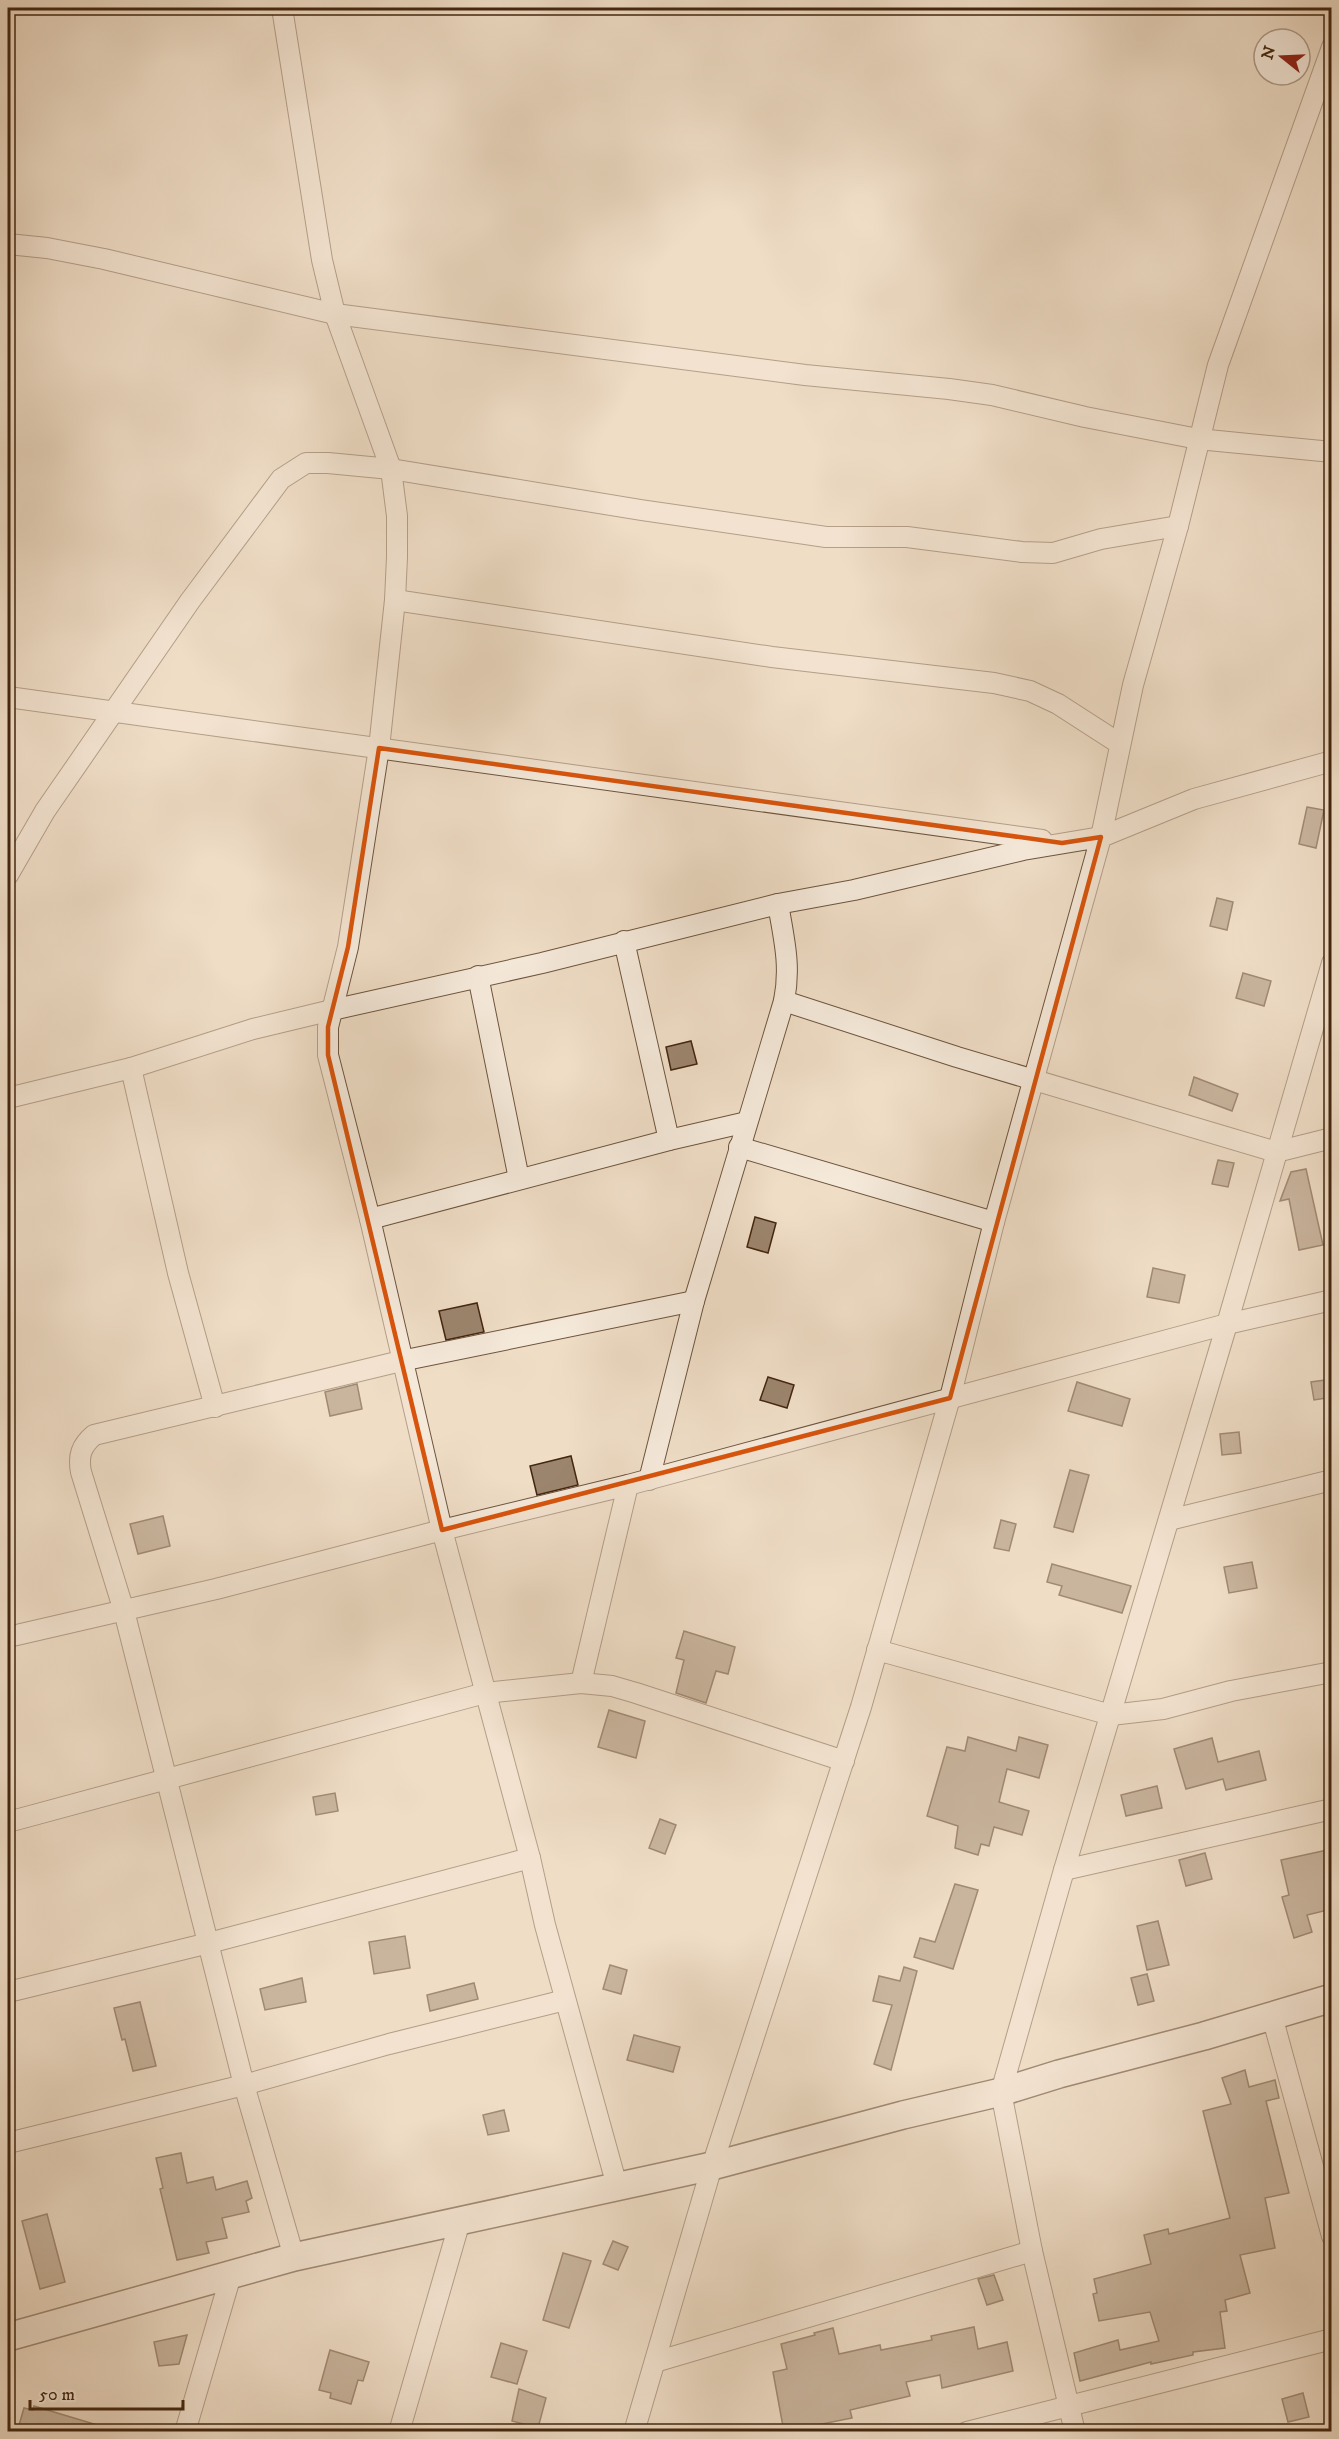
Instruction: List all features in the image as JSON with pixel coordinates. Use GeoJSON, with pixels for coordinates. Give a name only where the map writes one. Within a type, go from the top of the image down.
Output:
{"type":"FeatureCollection","features":[{"type":"Feature","properties":{"kind":"street"},"geometry":{"type":"LineString","coordinates":[[282,8],[319,244],[335,314],[391,469],[397,516],[398,557],[379,748],[348,947],[327,1033],[327,1055],[369,1219],[442,1530],[531,1858],[545,1925],[565,2000],[617,2186]]}},
{"type":"Feature","properties":{"kind":"street"},"geometry":{"type":"LineString","coordinates":[[634,2432],[712,2166],[844,1761],[950,1398],[994,1222],[1101,837],[1133,685],[1178,526],[1218,365],[1332,47]]}},
{"type":"Feature","properties":{"kind":"street"},"geometry":{"type":"LineString","coordinates":[[8,244],[47,248],[104,260],[335,314],[805,375],[970,392],[1198,439],[1332,452]]}},
{"type":"Feature","properties":{"kind":"street"},"geometry":{"type":"LineString","coordinates":[[8,875],[45,811],[190,601],[281,479],[306,463],[391,469],[748,527],[826,537],[907,537],[1022,552],[1053,553],[1101,539],[1178,526]]}},
{"type":"Feature","properties":{"kind":"street"},"geometry":{"type":"LineString","coordinates":[[394,600],[772,657],[994,683],[1030,691],[1058,704],[1120,744]]}},
{"type":"Feature","properties":{"kind":"street"},"geometry":{"type":"LineString","coordinates":[[8,697],[1062,843]]}},
{"type":"Feature","properties":{"kind":"street"},"geometry":{"type":"LineString","coordinates":[[8,1098],[131,1068],[253,1029],[332,1010],[542,963],[778,904],[854,890],[1023,850],[1101,837],[1194,799],[1332,761]]}},
{"type":"Feature","properties":{"kind":"street"},"geometry":{"type":"LineString","coordinates":[[649,1480],[694,1301],[784,1001],[789,978],[778,904]]}},
{"type":"Feature","properties":{"kind":"street"},"geometry":{"type":"LineString","coordinates":[[624,942],[669,1140]]}},
{"type":"Feature","properties":{"kind":"street"},"geometry":{"type":"LineString","coordinates":[[1075,2432],[1032,2251],[1001,2092],[1064,1870],[1329,974]]}},
{"type":"Feature","properties":{"kind":"street"},"geometry":{"type":"LineString","coordinates":[[478,976],[519,1179]]}},
{"type":"Feature","properties":{"kind":"street"},"geometry":{"type":"LineString","coordinates":[[784,1001],[1035,1080],[1276,1152],[1332,1138]]}},
{"type":"Feature","properties":{"kind":"street"},"geometry":{"type":"LineString","coordinates":[[131,1068],[178,1274],[215,1407]]}},
{"type":"Feature","properties":{"kind":"street"},"geometry":{"type":"LineString","coordinates":[[369,1219],[669,1140],[747,1122]]}},
{"type":"Feature","properties":{"kind":"street"},"geometry":{"type":"LineString","coordinates":[[739,1147],[994,1222]]}},
{"type":"Feature","properties":{"kind":"street"},"geometry":{"type":"LineString","coordinates":[[8,1637],[124,1611],[649,1480],[1227,1324],[1332,1300]]}},
{"type":"Feature","properties":{"kind":"street"},"geometry":{"type":"LineString","coordinates":[[294,2257],[244,2085],[124,1611],[81,1472],[79,1461],[81,1451],[85,1443],[94,1435],[401,1361],[694,1301]]}},
{"type":"Feature","properties":{"kind":"street"},"geometry":{"type":"LineString","coordinates":[[1169,1520],[1332,1480]]}},
{"type":"Feature","properties":{"kind":"street"},"geometry":{"type":"LineString","coordinates":[[581,1683],[628,1485]]}},
{"type":"Feature","properties":{"kind":"street"},"geometry":{"type":"LineString","coordinates":[[877,1650],[1111,1715],[1163,1709],[1231,1691],[1332,1671]]}},
{"type":"Feature","properties":{"kind":"street"},"geometry":{"type":"LineString","coordinates":[[8,1822],[485,1693],[581,1683],[612,1686],[636,1693],[844,1761]]}},
{"type":"Feature","properties":{"kind":"street"},"geometry":{"type":"LineString","coordinates":[[1064,1870],[1332,1809]]}},
{"type":"Feature","properties":{"kind":"street"},"geometry":{"type":"LineString","coordinates":[[9,1988],[209,1943],[531,1858]]}},
{"type":"Feature","properties":{"kind":"street"},"geometry":{"type":"LineString","coordinates":[[8,2337],[294,2257],[712,2166],[903,2115],[1001,2092],[1332,1998]]}},
{"type":"Feature","properties":{"kind":"street"},"geometry":{"type":"LineString","coordinates":[[8,2143],[244,2085],[389,2044],[565,2000]]}},
{"type":"Feature","properties":{"kind":"street"},"geometry":{"type":"LineString","coordinates":[[1272,2016],[1332,2236]]}},
{"type":"Feature","properties":{"kind":"street"},"geometry":{"type":"LineString","coordinates":[[399,2432],[460,2221]]}},
{"type":"Feature","properties":{"kind":"street"},"geometry":{"type":"LineString","coordinates":[[655,2362],[1032,2251]]}},
{"type":"Feature","properties":{"kind":"street"},"geometry":{"type":"LineString","coordinates":[[185,2432],[231,2275]]}},
{"type":"Feature","properties":{"kind":"street"},"geometry":{"type":"LineString","coordinates":[[967,2432],[1332,2339]]}},
{"type":"Feature","properties":{"kind":"highlighted area"},"geometry":{"type":"Polygon","coordinates":[[[379,748],[1062,843],[1101,837],[950,1398],[442,1530],[328,1055],[328,1027],[348,947],[379,748]]]}},
{"type":"Feature","properties":{"kind":"building"},"geometry":{"type":"Polygon","coordinates":[[[1307,807],[1324,810],[1316,848],[1299,844],[1307,807]]]}},
{"type":"Feature","properties":{"kind":"building"},"geometry":{"type":"Polygon","coordinates":[[[1217,898],[1233,902],[1227,930],[1210,926],[1217,898]]]}},
{"type":"Feature","properties":{"kind":"building"},"geometry":{"type":"Polygon","coordinates":[[[1243,973],[1271,981],[1264,1006],[1236,998],[1243,973]]]}},
{"type":"Feature","properties":{"kind":"building"},"geometry":{"type":"Polygon","coordinates":[[[691,1041],[697,1064],[671,1070],[666,1047],[691,1041]]]}},
{"type":"Feature","properties":{"kind":"building"},"geometry":{"type":"Polygon","coordinates":[[[1194,1077],[1238,1094],[1232,1111],[1189,1095],[1194,1077]]]}},
{"type":"Feature","properties":{"kind":"building"},"geometry":{"type":"Polygon","coordinates":[[[1218,1160],[1234,1163],[1228,1187],[1212,1184],[1218,1160]]]}},
{"type":"Feature","properties":{"kind":"building"},"geometry":{"type":"Polygon","coordinates":[[[1306,1169],[1323,1245],[1299,1250],[1289,1199],[1280,1201],[1291,1172],[1306,1169]]]}},
{"type":"Feature","properties":{"kind":"building"},"geometry":{"type":"Polygon","coordinates":[[[755,1217],[776,1223],[768,1253],[747,1247],[755,1217]]]}},
{"type":"Feature","properties":{"kind":"building"},"geometry":{"type":"Polygon","coordinates":[[[1153,1268],[1185,1275],[1179,1303],[1147,1297],[1153,1268]]]}},
{"type":"Feature","properties":{"kind":"building"},"geometry":{"type":"Polygon","coordinates":[[[477,1303],[484,1332],[446,1340],[439,1311],[477,1303]]]}},
{"type":"Feature","properties":{"kind":"building"},"geometry":{"type":"Polygon","coordinates":[[[768,1377],[794,1385],[787,1408],[760,1400],[768,1377]]]}},
{"type":"Feature","properties":{"kind":"building"},"geometry":{"type":"Polygon","coordinates":[[[1332,1379],[1332,1397],[1314,1400],[1311,1382],[1332,1379]]]}},
{"type":"Feature","properties":{"kind":"building"},"geometry":{"type":"Polygon","coordinates":[[[1077,1382],[1130,1399],[1122,1426],[1068,1411],[1077,1382]]]}},
{"type":"Feature","properties":{"kind":"building"},"geometry":{"type":"Polygon","coordinates":[[[357,1384],[362,1409],[330,1416],[325,1392],[357,1384]]]}},
{"type":"Feature","properties":{"kind":"building"},"geometry":{"type":"Polygon","coordinates":[[[1239,1432],[1241,1453],[1222,1455],[1220,1434],[1239,1432]]]}},
{"type":"Feature","properties":{"kind":"building"},"geometry":{"type":"Polygon","coordinates":[[[571,1456],[578,1485],[537,1495],[530,1466],[571,1456]]]}},
{"type":"Feature","properties":{"kind":"building"},"geometry":{"type":"Polygon","coordinates":[[[1070,1470],[1089,1475],[1073,1532],[1054,1527],[1070,1470]]]}},
{"type":"Feature","properties":{"kind":"building"},"geometry":{"type":"Polygon","coordinates":[[[163,1516],[170,1546],[138,1554],[130,1524],[163,1516]]]}},
{"type":"Feature","properties":{"kind":"building"},"geometry":{"type":"Polygon","coordinates":[[[1001,1520],[1016,1524],[1009,1551],[994,1548],[1001,1520]]]}},
{"type":"Feature","properties":{"kind":"building"},"geometry":{"type":"Polygon","coordinates":[[[1252,1562],[1257,1588],[1229,1593],[1224,1567],[1252,1562]]]}},
{"type":"Feature","properties":{"kind":"building"},"geometry":{"type":"Polygon","coordinates":[[[1052,1564],[1131,1586],[1122,1613],[1059,1595],[1062,1586],[1047,1582],[1052,1564]]]}},
{"type":"Feature","properties":{"kind":"building"},"geometry":{"type":"Polygon","coordinates":[[[684,1631],[735,1647],[728,1674],[716,1671],[706,1703],[676,1693],[684,1660],[676,1658],[684,1631]]]}},
{"type":"Feature","properties":{"kind":"building"},"geometry":{"type":"Polygon","coordinates":[[[609,1710],[645,1721],[636,1758],[598,1747],[609,1710]]]}},
{"type":"Feature","properties":{"kind":"building"},"geometry":{"type":"Polygon","coordinates":[[[968,1737],[1016,1751],[1019,1737],[1048,1745],[1039,1778],[1007,1769],[999,1802],[1029,1811],[1022,1835],[994,1827],[989,1846],[981,1844],[978,1855],[955,1848],[958,1826],[927,1816],[947,1747],[965,1751],[968,1737]]]}},
{"type":"Feature","properties":{"kind":"building"},"geometry":{"type":"Polygon","coordinates":[[[1212,1738],[1218,1762],[1259,1751],[1266,1780],[1226,1790],[1223,1779],[1186,1789],[1174,1749],[1212,1738]]]}},
{"type":"Feature","properties":{"kind":"building"},"geometry":{"type":"Polygon","coordinates":[[[1157,1786],[1162,1808],[1126,1816],[1121,1795],[1157,1786]]]}},
{"type":"Feature","properties":{"kind":"building"},"geometry":{"type":"Polygon","coordinates":[[[335,1793],[338,1811],[316,1815],[313,1797],[335,1793]]]}},
{"type":"Feature","properties":{"kind":"building"},"geometry":{"type":"Polygon","coordinates":[[[660,1819],[676,1825],[665,1854],[649,1848],[660,1819]]]}},
{"type":"Feature","properties":{"kind":"building"},"geometry":{"type":"Polygon","coordinates":[[[1332,1849],[1332,1909],[1307,1915],[1312,1932],[1294,1938],[1282,1897],[1289,1895],[1281,1860],[1332,1849]]]}},
{"type":"Feature","properties":{"kind":"building"},"geometry":{"type":"Polygon","coordinates":[[[1205,1853],[1212,1879],[1186,1886],[1179,1860],[1205,1853]]]}},
{"type":"Feature","properties":{"kind":"building"},"geometry":{"type":"Polygon","coordinates":[[[955,1884],[978,1890],[953,1969],[914,1957],[920,1938],[935,1942],[955,1884]]]}},
{"type":"Feature","properties":{"kind":"building"},"geometry":{"type":"Polygon","coordinates":[[[1158,1921],[1169,1965],[1147,1970],[1137,1926],[1158,1921]]]}},
{"type":"Feature","properties":{"kind":"building"},"geometry":{"type":"Polygon","coordinates":[[[405,1936],[410,1968],[374,1974],[369,1942],[405,1936]]]}},
{"type":"Feature","properties":{"kind":"building"},"geometry":{"type":"Polygon","coordinates":[[[610,1965],[627,1970],[621,1994],[603,1989],[610,1965]]]}},
{"type":"Feature","properties":{"kind":"building"},"geometry":{"type":"Polygon","coordinates":[[[904,1967],[917,1971],[891,2070],[874,2064],[892,2005],[873,2001],[879,1976],[900,1981],[904,1967]]]}},
{"type":"Feature","properties":{"kind":"building"},"geometry":{"type":"Polygon","coordinates":[[[1147,1974],[1154,2001],[1138,2005],[1131,1978],[1147,1974]]]}},
{"type":"Feature","properties":{"kind":"building"},"geometry":{"type":"Polygon","coordinates":[[[302,1978],[306,2002],[265,2010],[260,1989],[302,1978]]]}},
{"type":"Feature","properties":{"kind":"building"},"geometry":{"type":"Polygon","coordinates":[[[474,1983],[478,1999],[430,2011],[427,1995],[474,1983]]]}},
{"type":"Feature","properties":{"kind":"building"},"geometry":{"type":"Polygon","coordinates":[[[140,2002],[156,2066],[133,2071],[114,2008],[140,2002]]]}},
{"type":"Feature","properties":{"kind":"building"},"geometry":{"type":"Polygon","coordinates":[[[634,2035],[680,2047],[673,2072],[627,2060],[634,2035]]]}},
{"type":"Feature","properties":{"kind":"building"},"geometry":{"type":"Polygon","coordinates":[[[1245,2070],[1249,2087],[1275,2080],[1279,2098],[1266,2101],[1289,2193],[1265,2198],[1275,2248],[1240,2255],[1250,2293],[1225,2300],[1227,2311],[1220,2312],[1225,2348],[1193,2352],[1193,2355],[1151,2364],[1151,2362],[1080,2381],[1074,2353],[1118,2340],[1120,2350],[1159,2341],[1150,2312],[1099,2321],[1093,2294],[1097,2293],[1094,2279],[1151,2264],[1144,2235],[1168,2229],[1169,2234],[1230,2218],[1203,2111],[1231,2104],[1222,2078],[1245,2070]]]}},
{"type":"Feature","properties":{"kind":"building"},"geometry":{"type":"Polygon","coordinates":[[[504,2110],[509,2131],[488,2135],[483,2115],[504,2110]]]}},
{"type":"Feature","properties":{"kind":"building"},"geometry":{"type":"Polygon","coordinates":[[[181,2153],[187,2183],[213,2177],[216,2190],[247,2181],[252,2198],[246,2201],[249,2212],[222,2218],[227,2238],[206,2242],[209,2253],[177,2260],[160,2189],[163,2188],[156,2158],[181,2153]]]}},
{"type":"Feature","properties":{"kind":"building"},"geometry":{"type":"Polygon","coordinates":[[[47,2214],[65,2282],[40,2289],[22,2221],[47,2214]]]}},
{"type":"Feature","properties":{"kind":"building"},"geometry":{"type":"Polygon","coordinates":[[[613,2241],[628,2247],[618,2270],[603,2264],[613,2241]]]}},
{"type":"Feature","properties":{"kind":"building"},"geometry":{"type":"Polygon","coordinates":[[[563,2253],[591,2261],[569,2328],[543,2320],[563,2253]]]}},
{"type":"Feature","properties":{"kind":"building"},"geometry":{"type":"Polygon","coordinates":[[[994,2275],[1003,2300],[987,2305],[978,2279],[994,2275]]]}},
{"type":"Feature","properties":{"kind":"building"},"geometry":{"type":"Polygon","coordinates":[[[974,2327],[978,2349],[1007,2342],[1013,2371],[942,2388],[940,2375],[906,2382],[910,2396],[850,2410],[852,2418],[817,2425],[818,2428],[802,2432],[784,2432],[773,2372],[787,2369],[781,2344],[833,2328],[839,2354],[880,2345],[881,2350],[932,2340],[931,2336],[974,2327]]]}},
{"type":"Feature","properties":{"kind":"building"},"geometry":{"type":"Polygon","coordinates":[[[187,2335],[179,2364],[159,2366],[154,2342],[187,2335]]]}},
{"type":"Feature","properties":{"kind":"building"},"geometry":{"type":"Polygon","coordinates":[[[501,2343],[527,2351],[517,2384],[491,2377],[501,2343]]]}},
{"type":"Feature","properties":{"kind":"building"},"geometry":{"type":"Polygon","coordinates":[[[330,2350],[369,2362],[363,2381],[358,2380],[351,2404],[330,2398],[331,2393],[319,2390],[330,2350]]]}},
{"type":"Feature","properties":{"kind":"building"},"geometry":{"type":"Polygon","coordinates":[[[519,2389],[546,2398],[538,2428],[512,2421],[519,2389]]]}},
{"type":"Feature","properties":{"kind":"building"},"geometry":{"type":"Polygon","coordinates":[[[1303,2393],[1309,2417],[1288,2422],[1282,2399],[1303,2393]]]}},
{"type":"Feature","properties":{"kind":"building"},"geometry":{"type":"Polygon","coordinates":[[[34,2406],[104,2427],[103,2432],[17,2432],[24,2408],[33,2410],[34,2406]]]}}]}
